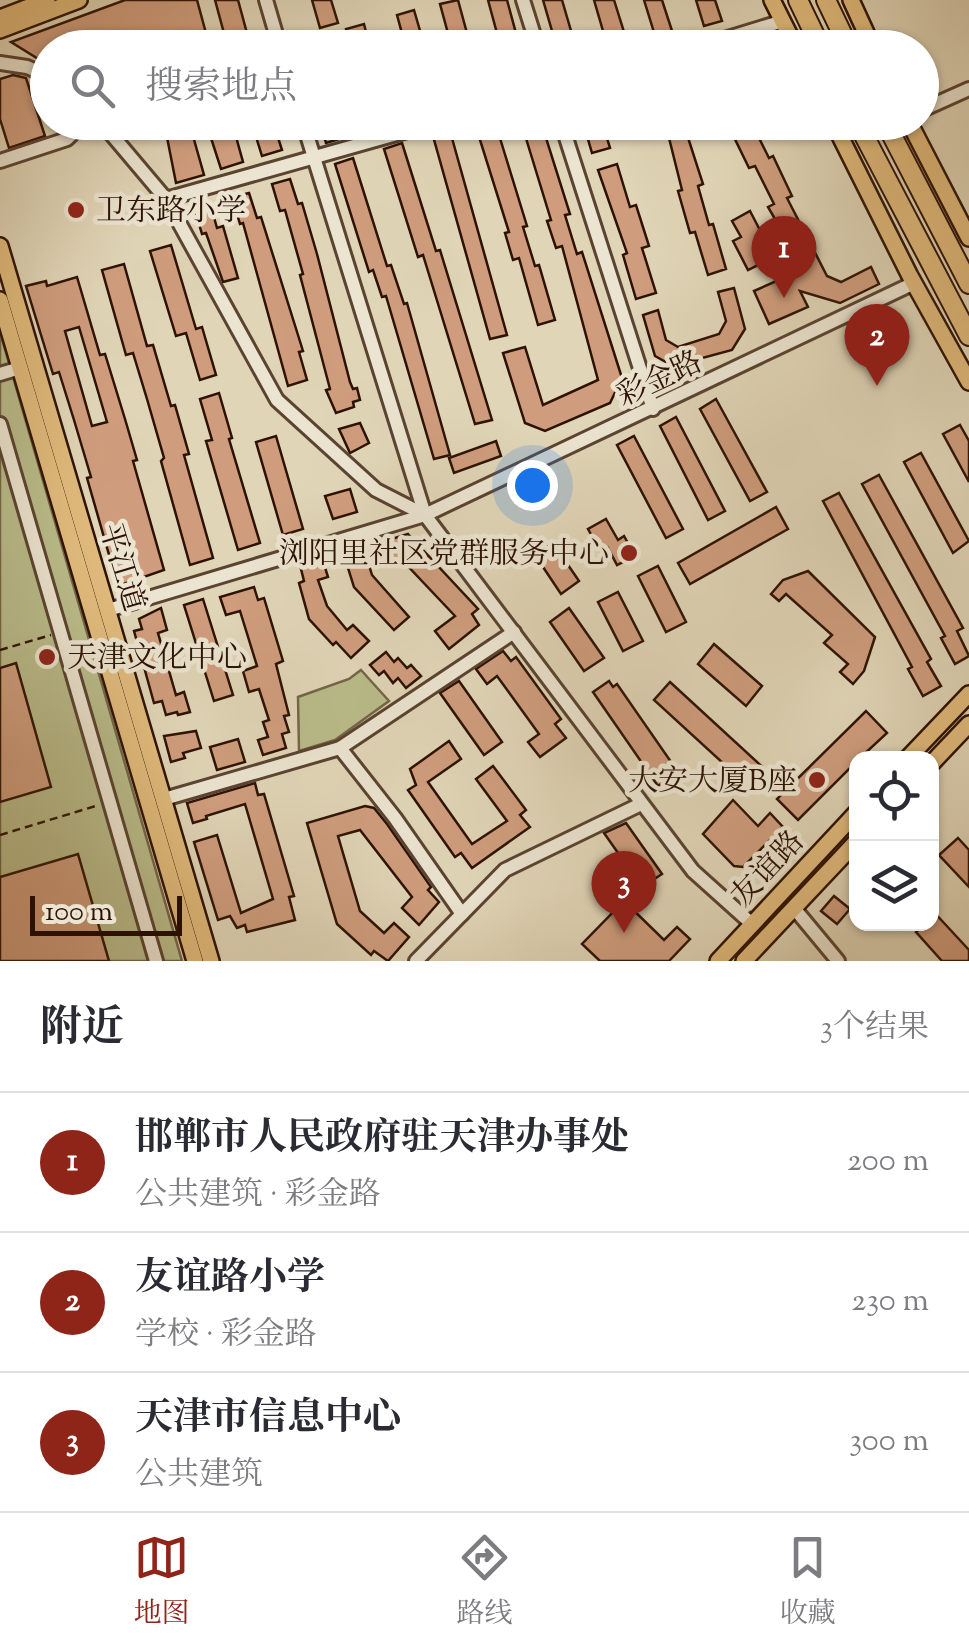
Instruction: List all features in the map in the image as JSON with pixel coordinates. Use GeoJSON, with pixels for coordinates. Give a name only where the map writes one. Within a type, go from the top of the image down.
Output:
{"type":"FeatureCollection","features":[{"type":"Feature","properties":{"kind":"highway"},"geometry":{"type":"LineString","coordinates":[[826,0],[840,30]]}},
{"type":"Feature","properties":{"kind":"highway"},"geometry":{"type":"LineString","coordinates":[[801,6],[812,30]]}},
{"type":"Feature","properties":{"kind":"highway"},"geometry":{"type":"LineString","coordinates":[[866,140],[969,336]]}},
{"type":"Feature","properties":{"kind":"highway"},"geometry":{"type":"LineString","coordinates":[[894,140],[969,284]]}},
{"type":"Feature","properties":{"kind":"main road"},"geometry":{"type":"LineString","coordinates":[[0,18],[47,0]]}},
{"type":"Feature","properties":{"kind":"main road"},"geometry":{"type":"LineString","coordinates":[[0,30],[79,0]]}},
{"type":"Feature","properties":{"kind":"main road"},"geometry":{"type":"LineString","coordinates":[[772,0],[787,30]]}},
{"type":"Feature","properties":{"kind":"main road"},"geometry":{"type":"LineString","coordinates":[[851,0],[865,30]]}},
{"type":"Feature","properties":{"kind":"main road"},"geometry":{"type":"LineString","coordinates":[[842,140],[969,382]]}},
{"type":"Feature","properties":{"kind":"main road"},"geometry":{"type":"LineString","coordinates":[[918,140],[969,238]]}},
{"type":"Feature","properties":{"kind":"main road","name":"平江道"},"geometry":{"type":"LineString","coordinates":[[0,246],[211,961]]}},
{"type":"Feature","properties":{"kind":"main road","name":"平江道"},"geometry":{"type":"LineString","coordinates":[[0,300],[195,961]]}},
{"type":"Feature","properties":{"kind":"main road"},"geometry":{"type":"LineString","coordinates":[[915,751],[969,694]]}},
{"type":"Feature","properties":{"kind":"main road"},"geometry":{"type":"LineString","coordinates":[[939,756],[969,724]]}},
{"type":"Feature","properties":{"kind":"main road","name":"友谊路"},"geometry":{"type":"LineString","coordinates":[[718,961],[849,820]]}},
{"type":"Feature","properties":{"kind":"main road","name":"友谊路"},"geometry":{"type":"LineString","coordinates":[[744,961],[849,849]]}},
{"type":"Feature","properties":{"kind":"street"},"geometry":{"type":"LineString","coordinates":[[266,0],[275,30]]}},
{"type":"Feature","properties":{"kind":"street"},"geometry":{"type":"LineString","coordinates":[[523,0],[532,30]]}},
{"type":"Feature","properties":{"kind":"street"},"geometry":{"type":"LineString","coordinates":[[753,30],[782,21]]}},
{"type":"Feature","properties":{"kind":"street"},"geometry":{"type":"LineString","coordinates":[[0,63],[30,68]]}},
{"type":"Feature","properties":{"kind":"street"},"geometry":{"type":"LineString","coordinates":[[939,102],[969,89]]}},
{"type":"Feature","properties":{"kind":"street"},"geometry":{"type":"LineString","coordinates":[[0,161],[64,140]]}},
{"type":"Feature","properties":{"kind":"street"},"geometry":{"type":"LineString","coordinates":[[116,140],[166,200],[276,400],[376,490],[425,515]]}},
{"type":"Feature","properties":{"kind":"street"},"geometry":{"type":"LineString","coordinates":[[308,140],[425,515],[694,871],[752,924]]}},
{"type":"Feature","properties":{"kind":"street"},"geometry":{"type":"LineString","coordinates":[[166,200],[376,140]]}},
{"type":"Feature","properties":{"kind":"street"},"geometry":{"type":"LineString","coordinates":[[568,140],[652,409]]}},
{"type":"Feature","properties":{"kind":"street","name":"彩金路"},"geometry":{"type":"LineString","coordinates":[[108,610],[425,515],[914,283]]}},
{"type":"Feature","properties":{"kind":"street"},"geometry":{"type":"LineString","coordinates":[[0,374],[20,368]]}},
{"type":"Feature","properties":{"kind":"street"},"geometry":{"type":"LineString","coordinates":[[0,424],[156,961]]}},
{"type":"Feature","properties":{"kind":"street"},"geometry":{"type":"LineString","coordinates":[[164,800],[340,748],[514,632]]}},
{"type":"Feature","properties":{"kind":"street"},"geometry":{"type":"LineString","coordinates":[[340,748],[462,914]]}},
{"type":"Feature","properties":{"kind":"street"},"geometry":{"type":"LineString","coordinates":[[416,961],[505,870],[641,804]]}},
{"type":"Feature","properties":{"kind":"street"},"geometry":{"type":"LineString","coordinates":[[794,908],[838,961]]}},
{"type":"Feature","properties":{"kind":"path"},"geometry":{"type":"LineString","coordinates":[[0,650],[61,632]]}},
{"type":"Feature","properties":{"kind":"path"},"geometry":{"type":"LineString","coordinates":[[0,835],[112,802]]}},
{"type":"Feature","properties":{"kind":"green space","name":"天津文化中心"},"geometry":{"type":"Polygon","coordinates":[[[0,332],[182,961],[0,961],[0,332]]]}},
{"type":"Feature","properties":{"kind":"green space"},"geometry":{"type":"Polygon","coordinates":[[[361,670],[389,701],[335,740],[299,751],[298,697],[349,679],[361,670]]]}},
{"type":"Feature","properties":{"kind":"building"},"geometry":{"type":"Polygon","coordinates":[[[125,0],[197,0],[205,30],[44,30],[125,0]]]}},
{"type":"Feature","properties":{"kind":"building"},"geometry":{"type":"Polygon","coordinates":[[[215,0],[238,0],[246,30],[223,30],[215,0]]]}},
{"type":"Feature","properties":{"kind":"building"},"geometry":{"type":"Polygon","coordinates":[[[312,0],[331,0],[338,23],[320,28],[312,0]]]}},
{"type":"Feature","properties":{"kind":"building"},"geometry":{"type":"Polygon","coordinates":[[[458,0],[466,30],[447,30],[440,4],[458,0]]]}},
{"type":"Feature","properties":{"kind":"building"},"geometry":{"type":"Polygon","coordinates":[[[488,0],[507,0],[515,30],[496,30],[488,0]]]}},
{"type":"Feature","properties":{"kind":"building"},"geometry":{"type":"Polygon","coordinates":[[[543,0],[562,0],[571,30],[552,30],[543,0]]]}},
{"type":"Feature","properties":{"kind":"building"},"geometry":{"type":"Polygon","coordinates":[[[594,0],[614,0],[623,30],[603,30],[594,0]]]}},
{"type":"Feature","properties":{"kind":"building"},"geometry":{"type":"Polygon","coordinates":[[[644,0],[662,0],[672,30],[653,30],[644,0]]]}},
{"type":"Feature","properties":{"kind":"building"},"geometry":{"type":"Polygon","coordinates":[[[696,0],[715,0],[722,21],[704,26],[696,0]]]}},
{"type":"Feature","properties":{"kind":"building"},"geometry":{"type":"Polygon","coordinates":[[[414,10],[420,30],[401,30],[397,15],[414,10]]]}},
{"type":"Feature","properties":{"kind":"building"},"geometry":{"type":"Polygon","coordinates":[[[364,24],[366,30],[346,30],[364,24]]]}},
{"type":"Feature","properties":{"kind":"building"},"geometry":{"type":"Polygon","coordinates":[[[30,35],[30,54],[11,42],[30,35]]]}},
{"type":"Feature","properties":{"kind":"building"},"geometry":{"type":"Polygon","coordinates":[[[13,75],[26,78],[30,90],[33,140],[9,148],[0,119],[0,79],[13,75]]]}},
{"type":"Feature","properties":{"kind":"building"},"geometry":{"type":"Polygon","coordinates":[[[168,140],[194,140],[204,175],[176,183],[168,140]]]}},
{"type":"Feature","properties":{"kind":"building"},"geometry":{"type":"Polygon","coordinates":[[[212,140],[237,140],[243,162],[221,169],[212,140]]]}},
{"type":"Feature","properties":{"kind":"building"},"geometry":{"type":"Polygon","coordinates":[[[257,140],[279,140],[282,150],[262,156],[257,140]]]}},
{"type":"Feature","properties":{"kind":"building"},"geometry":{"type":"Polygon","coordinates":[[[434,140],[453,140],[507,335],[490,339],[434,140]]]}},
{"type":"Feature","properties":{"kind":"building"},"geometry":{"type":"Polygon","coordinates":[[[480,140],[501,140],[527,226],[523,227],[555,320],[538,325],[519,258],[513,260],[505,233],[509,232],[480,140]]]}},
{"type":"Feature","properties":{"kind":"building"},"geometry":{"type":"Polygon","coordinates":[[[527,140],[547,140],[570,214],[565,215],[577,254],[582,252],[622,378],[610,403],[545,431],[525,423],[503,353],[525,347],[543,405],[598,380],[562,246],[556,248],[547,221],[551,220],[527,140]]]}},
{"type":"Feature","properties":{"kind":"building"},"geometry":{"type":"Polygon","coordinates":[[[588,140],[608,140],[610,148],[592,153],[588,140]]]}},
{"type":"Feature","properties":{"kind":"building"},"geometry":{"type":"Polygon","coordinates":[[[670,140],[689,140],[703,184],[698,186],[709,225],[713,224],[726,269],[708,275],[695,232],[690,233],[678,191],[682,190],[670,140]]]}},
{"type":"Feature","properties":{"kind":"building"},"geometry":{"type":"Polygon","coordinates":[[[735,140],[760,140],[769,158],[773,156],[792,196],[787,198],[827,276],[841,282],[871,267],[879,284],[840,303],[800,291],[808,307],[769,324],[754,291],[804,269],[768,207],[774,204],[755,166],[749,168],[735,140]]]}},
{"type":"Feature","properties":{"kind":"building"},"geometry":{"type":"Polygon","coordinates":[[[402,143],[436,251],[440,250],[492,420],[475,424],[423,255],[418,257],[384,149],[402,143]]]}},
{"type":"Feature","properties":{"kind":"building"},"geometry":{"type":"Polygon","coordinates":[[[353,158],[387,266],[391,265],[404,304],[407,303],[450,455],[434,459],[386,296],[382,297],[373,270],[369,272],[335,164],[353,158]]]}},
{"type":"Feature","properties":{"kind":"building"},"geometry":{"type":"Polygon","coordinates":[[[617,164],[630,207],[636,205],[649,246],[642,248],[656,293],[636,299],[623,255],[627,253],[598,170],[617,164]]]}},
{"type":"Feature","properties":{"kind":"building"},"geometry":{"type":"Polygon","coordinates":[[[290,179],[298,204],[302,203],[350,382],[353,389],[357,388],[360,400],[353,402],[354,407],[336,413],[326,390],[330,389],[300,275],[303,274],[285,210],[280,211],[272,184],[290,179]]]}},
{"type":"Feature","properties":{"kind":"building"},"geometry":{"type":"Polygon","coordinates":[[[249,193],[257,218],[261,217],[303,351],[299,352],[307,380],[288,386],[243,223],[240,224],[232,197],[249,193]]]}},
{"type":"Feature","properties":{"kind":"building"},"geometry":{"type":"Polygon","coordinates":[[[210,203],[217,228],[223,226],[238,278],[223,282],[194,207],[210,203]]]}},
{"type":"Feature","properties":{"kind":"building"},"geometry":{"type":"Polygon","coordinates":[[[750,211],[774,257],[748,270],[733,241],[741,237],[732,221],[750,211]]]}},
{"type":"Feature","properties":{"kind":"building"},"geometry":{"type":"Polygon","coordinates":[[[171,245],[196,329],[202,327],[216,375],[200,380],[186,333],[176,336],[150,251],[171,245]]]}},
{"type":"Feature","properties":{"kind":"building"},"geometry":{"type":"Polygon","coordinates":[[[124,264],[147,346],[153,345],[171,406],[175,405],[189,454],[184,455],[213,558],[190,565],[147,399],[133,353],[126,355],[102,270],[124,264]]]}},
{"type":"Feature","properties":{"kind":"building"},"geometry":{"type":"Polygon","coordinates":[[[77,277],[100,355],[105,354],[125,419],[164,570],[118,586],[74,420],[59,372],[53,374],[26,286],[46,281],[47,286],[77,277]],[[79,327],[65,331],[92,426],[107,422],[79,327]]]}},
{"type":"Feature","properties":{"kind":"building"},"geometry":{"type":"Polygon","coordinates":[[[734,288],[745,329],[732,350],[673,366],[655,356],[643,315],[658,310],[666,340],[678,347],[719,334],[726,321],[718,292],[734,288]]]}},
{"type":"Feature","properties":{"kind":"building"},"geometry":{"type":"Polygon","coordinates":[[[219,393],[260,543],[238,550],[206,441],[212,440],[200,399],[219,393]]]}},
{"type":"Feature","properties":{"kind":"building"},"geometry":{"type":"Polygon","coordinates":[[[716,399],[767,492],[750,501],[700,409],[716,399]]]}},
{"type":"Feature","properties":{"kind":"building"},"geometry":{"type":"Polygon","coordinates":[[[676,417],[725,511],[708,520],[660,426],[676,417]]]}},
{"type":"Feature","properties":{"kind":"building"},"geometry":{"type":"Polygon","coordinates":[[[360,423],[369,443],[350,453],[339,429],[360,423]]]}},
{"type":"Feature","properties":{"kind":"building"},"geometry":{"type":"Polygon","coordinates":[[[960,425],[969,441],[969,482],[943,434],[960,425]]]}},
{"type":"Feature","properties":{"kind":"building"},"geometry":{"type":"Polygon","coordinates":[[[276,436],[303,529],[283,535],[256,442],[276,436]]]}},
{"type":"Feature","properties":{"kind":"building"},"geometry":{"type":"Polygon","coordinates":[[[634,436],[683,529],[666,538],[617,445],[634,436]]]}},
{"type":"Feature","properties":{"kind":"building"},"geometry":{"type":"Polygon","coordinates":[[[496,441],[501,456],[454,473],[449,458],[496,441]]]}},
{"type":"Feature","properties":{"kind":"building"},"geometry":{"type":"Polygon","coordinates":[[[921,453],[969,541],[953,553],[904,462],[921,453]]]}},
{"type":"Feature","properties":{"kind":"building"},"geometry":{"type":"Polygon","coordinates":[[[879,475],[963,628],[957,631],[969,656],[955,664],[941,638],[945,636],[862,484],[879,475]]]}},
{"type":"Feature","properties":{"kind":"building"},"geometry":{"type":"Polygon","coordinates":[[[350,489],[357,512],[333,519],[325,496],[350,489]]]}},
{"type":"Feature","properties":{"kind":"building"},"geometry":{"type":"Polygon","coordinates":[[[839,493],[931,659],[927,662],[941,686],[923,696],[908,669],[912,667],[823,501],[839,493]]]}},
{"type":"Feature","properties":{"kind":"building"},"geometry":{"type":"Polygon","coordinates":[[[776,507],[788,529],[690,584],[678,563],[776,507]]]}},
{"type":"Feature","properties":{"kind":"building"},"geometry":{"type":"Polygon","coordinates":[[[606,519],[618,540],[624,536],[635,556],[617,565],[608,548],[601,552],[588,529],[606,519]]]}},
{"type":"Feature","properties":{"kind":"building"},"geometry":{"type":"Polygon","coordinates":[[[408,534],[478,609],[472,614],[479,625],[449,649],[435,631],[455,616],[401,559],[391,562],[385,541],[408,534]]]}},
{"type":"Feature","properties":{"kind":"building"},"geometry":{"type":"Polygon","coordinates":[[[553,543],[579,581],[561,594],[535,555],[553,543]]]}},
{"type":"Feature","properties":{"kind":"building"},"geometry":{"type":"Polygon","coordinates":[[[364,549],[372,575],[409,617],[394,630],[354,587],[344,555],[364,549]]]}},
{"type":"Feature","properties":{"kind":"building"},"geometry":{"type":"Polygon","coordinates":[[[322,558],[328,577],[318,580],[327,606],[347,630],[353,625],[369,641],[351,658],[309,619],[299,583],[304,581],[300,565],[322,558]]]}},
{"type":"Feature","properties":{"kind":"building"},"geometry":{"type":"Polygon","coordinates":[[[658,566],[686,622],[666,632],[638,576],[658,566]]]}},
{"type":"Feature","properties":{"kind":"building"},"geometry":{"type":"Polygon","coordinates":[[[808,571],[875,637],[864,671],[853,684],[840,672],[848,664],[824,643],[832,635],[786,594],[779,601],[771,594],[783,580],[808,571]]]}},
{"type":"Feature","properties":{"kind":"building"},"geometry":{"type":"Polygon","coordinates":[[[254,587],[258,600],[264,598],[283,661],[276,664],[289,715],[284,716],[289,732],[282,734],[286,748],[263,755],[258,740],[268,737],[263,722],[269,720],[259,689],[249,692],[243,671],[257,666],[240,611],[226,615],[220,597],[254,587]]]}},
{"type":"Feature","properties":{"kind":"building"},"geometry":{"type":"Polygon","coordinates":[[[618,592],[643,641],[623,651],[598,602],[618,592]]]}},
{"type":"Feature","properties":{"kind":"building"},"geometry":{"type":"Polygon","coordinates":[[[203,599],[233,695],[214,701],[184,605],[203,599]]]}},
{"type":"Feature","properties":{"kind":"building"},"geometry":{"type":"Polygon","coordinates":[[[161,608],[167,630],[158,633],[176,695],[184,692],[190,712],[178,715],[166,715],[162,701],[154,703],[134,631],[142,629],[139,619],[161,608]]]}},
{"type":"Feature","properties":{"kind":"building"},"geometry":{"type":"Polygon","coordinates":[[[569,608],[604,658],[584,671],[550,622],[569,608]]]}},
{"type":"Feature","properties":{"kind":"building"},"geometry":{"type":"Polygon","coordinates":[[[714,644],[762,686],[746,706],[698,664],[714,644]]]}},
{"type":"Feature","properties":{"kind":"building"},"geometry":{"type":"Polygon","coordinates":[[[503,651],[511,661],[516,657],[561,719],[555,724],[566,738],[540,757],[528,742],[539,734],[497,676],[487,684],[476,669],[503,651]]]}},
{"type":"Feature","properties":{"kind":"building"},"geometry":{"type":"Polygon","coordinates":[[[386,652],[394,662],[398,658],[421,676],[406,688],[398,678],[393,683],[384,671],[379,675],[370,665],[386,652]]]}},
{"type":"Feature","properties":{"kind":"building"},"geometry":{"type":"Polygon","coordinates":[[[16,663],[51,787],[0,802],[0,668],[16,663]]]}},
{"type":"Feature","properties":{"kind":"building"},"geometry":{"type":"Polygon","coordinates":[[[459,681],[502,742],[484,755],[440,693],[459,681]]]}},
{"type":"Feature","properties":{"kind":"building"},"geometry":{"type":"Polygon","coordinates":[[[609,681],[613,687],[617,684],[678,772],[658,786],[593,692],[609,681]]]}},
{"type":"Feature","properties":{"kind":"building"},"geometry":{"type":"Polygon","coordinates":[[[670,682],[769,773],[761,781],[745,766],[736,775],[654,700],[670,682]]]}},
{"type":"Feature","properties":{"kind":"building","name":"大安大厦B座"},"geometry":{"type":"Polygon","coordinates":[[[866,711],[887,733],[868,751],[849,751],[849,769],[798,820],[777,799],[866,711]]]}},
{"type":"Feature","properties":{"kind":"building"},"geometry":{"type":"Polygon","coordinates":[[[196,731],[201,748],[183,753],[185,758],[171,762],[164,736],[196,731]]]}},
{"type":"Feature","properties":{"kind":"building"},"geometry":{"type":"Polygon","coordinates":[[[238,739],[245,762],[217,770],[210,747],[238,739]]]}},
{"type":"Feature","properties":{"kind":"building"},"geometry":{"type":"Polygon","coordinates":[[[449,741],[461,759],[428,782],[472,844],[507,821],[476,779],[493,766],[526,810],[520,815],[530,827],[472,868],[461,853],[455,857],[408,790],[416,785],[410,769],[449,741]]]}},
{"type":"Feature","properties":{"kind":"building"},"geometry":{"type":"Polygon","coordinates":[[[255,783],[258,795],[264,794],[294,896],[289,897],[295,920],[247,932],[245,925],[237,928],[230,916],[218,920],[194,842],[217,835],[241,913],[273,899],[245,804],[193,823],[187,803],[255,783]]]}},
{"type":"Feature","properties":{"kind":"building"},"geometry":{"type":"Polygon","coordinates":[[[733,800],[758,826],[770,813],[783,827],[743,867],[734,866],[703,834],[733,800]]]}},
{"type":"Feature","properties":{"kind":"building"},"geometry":{"type":"Polygon","coordinates":[[[365,806],[374,808],[387,824],[439,902],[419,925],[402,908],[412,897],[360,830],[338,836],[360,911],[384,933],[394,923],[409,937],[388,961],[374,951],[371,955],[337,924],[307,823],[365,806]]]}},
{"type":"Feature","properties":{"kind":"building"},"geometry":{"type":"Polygon","coordinates":[[[626,823],[662,874],[642,887],[604,833],[626,823]]]}},
{"type":"Feature","properties":{"kind":"building"},"geometry":{"type":"Polygon","coordinates":[[[958,838],[969,850],[969,887],[939,855],[958,838]]]}},
{"type":"Feature","properties":{"kind":"building"},"geometry":{"type":"Polygon","coordinates":[[[78,854],[109,961],[0,961],[0,877],[78,854]]]}},
{"type":"Feature","properties":{"kind":"building"},"geometry":{"type":"Polygon","coordinates":[[[834,896],[849,908],[837,924],[821,911],[834,896]]]}},
{"type":"Feature","properties":{"kind":"building"},"geometry":{"type":"Polygon","coordinates":[[[624,901],[664,940],[677,927],[690,939],[669,961],[600,961],[582,944],[624,901]]]}},
{"type":"Feature","properties":{"kind":"building"},"geometry":{"type":"Polygon","coordinates":[[[939,918],[969,950],[969,961],[942,961],[916,932],[939,931],[939,918]]]}},
{"type":"Feature","properties":{"kind":"place","name":"卫东路小学"},"geometry":{"type":"Point","coordinates":[76,210]}},
{"type":"Feature","properties":{"kind":"place","name":"邯郸市人民政府驻天津办事处"},"geometry":{"type":"Point","coordinates":[784,298]}},
{"type":"Feature","properties":{"kind":"place","name":"友谊路小学"},"geometry":{"type":"Point","coordinates":[877,386]}},
{"type":"Feature","properties":{"kind":"place","name":"浏阳里社区党群服务中心"},"geometry":{"type":"Point","coordinates":[629,553]}},
{"type":"Feature","properties":{"kind":"place","name":"天津文化中心"},"geometry":{"type":"Point","coordinates":[47,657]}},
{"type":"Feature","properties":{"kind":"place","name":"大安大厦B座"},"geometry":{"type":"Point","coordinates":[817,780]}},
{"type":"Feature","properties":{"kind":"place","name":"天津市信息中心"},"geometry":{"type":"Point","coordinates":[624,933]}}]}
